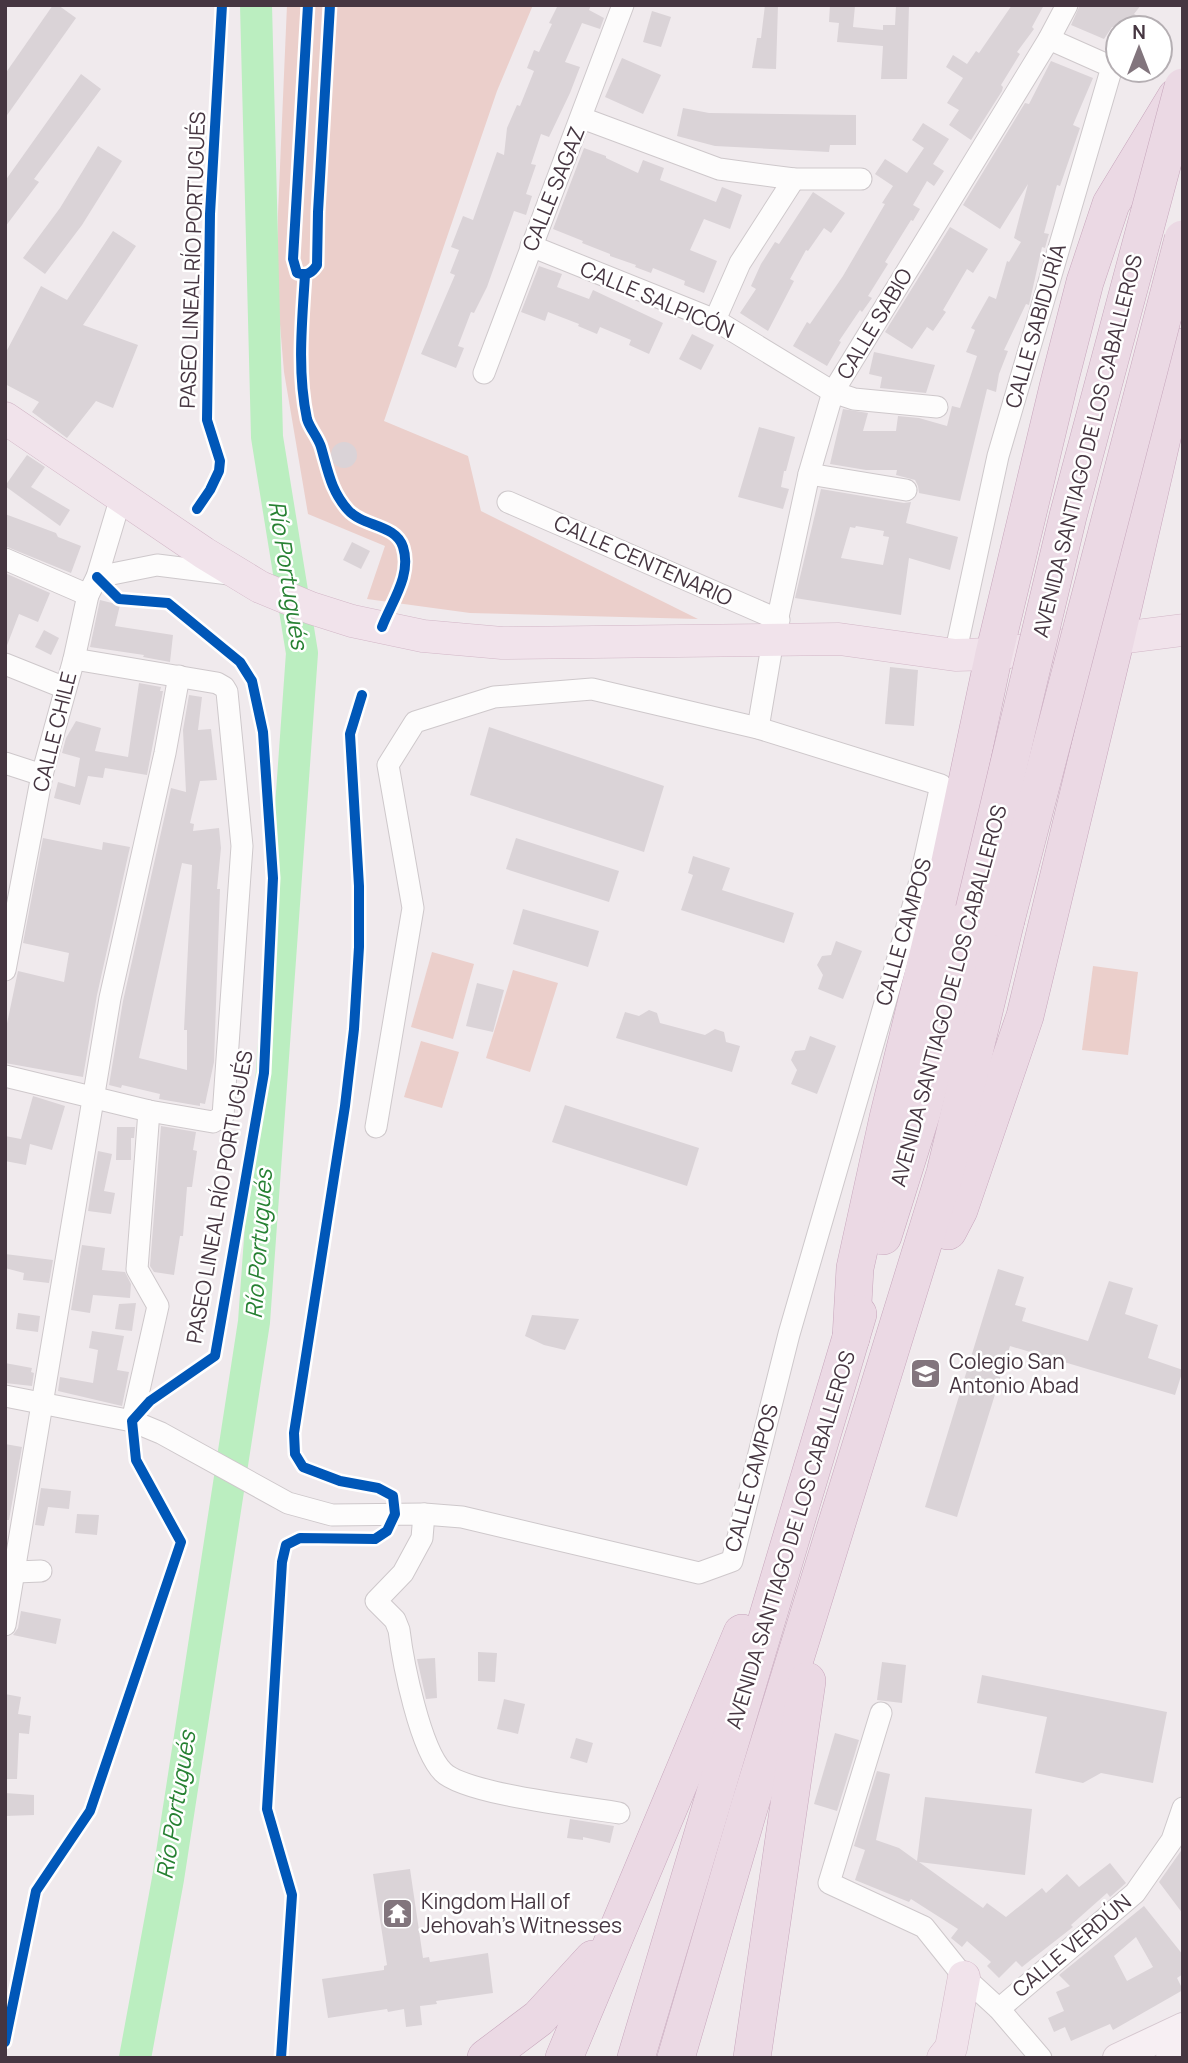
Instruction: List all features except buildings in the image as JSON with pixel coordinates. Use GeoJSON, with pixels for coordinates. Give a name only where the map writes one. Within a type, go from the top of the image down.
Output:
{"type":"FeatureCollection","features":[{"type":"Feature","properties":{"kind":"highway"},"geometry":{"type":"LineString","coordinates":[[850,1338],[855,1268],[888,1118],[944,890],[994,654],[1059,383],[1086,282],[1111,204],[1183,86]]}},
{"type":"Feature","properties":{"kind":"highway","name":"AVENIDA SANTIAGO DE LOS CABALLEROS"},"geometry":{"type":"LineString","coordinates":[[679,2051],[749,1808],[945,1173],[990,915],[1068,516],[1183,86]]}},
{"type":"Feature","properties":{"kind":"highway","name":"AVENIDA SANTIAGO DE LOS CABALLEROS"},"geometry":{"type":"LineString","coordinates":[[638,2052],[850,1338],[922,1112],[990,915],[1183,239]]}},
{"type":"Feature","properties":{"kind":"highway"},"geometry":{"type":"LineString","coordinates":[[910,1291],[959,1210],[1025,1016],[1183,348]]}},
{"type":"Feature","properties":{"kind":"highway"},"geometry":{"type":"LineString","coordinates":[[564,2058],[761,1583],[796,1525]]}},
{"type":"Feature","properties":{"kind":"highway"},"geometry":{"type":"LineString","coordinates":[[752,2058],[825,1560]]}},
{"type":"Feature","properties":{"kind":"highway"},"geometry":{"type":"LineString","coordinates":[[486,2058],[539,2018],[570,1987],[614,1934]]}},
{"type":"Feature","properties":{"kind":"main road"},"geometry":{"type":"LineString","coordinates":[[5,418],[121,497],[191,560],[241,576],[260,587],[311,608],[352,621],[423,636],[502,643],[776,630],[955,655],[994,654],[1183,630]]}},
{"type":"Feature","properties":{"kind":"main road"},"geometry":{"type":"LineString","coordinates":[[943,2058],[951,2048],[964,1977]]}},
{"type":"Feature","properties":{"kind":"street","name":"CALLE SAGAZ"},"geometry":{"type":"LineString","coordinates":[[484,373],[623,5]]}},
{"type":"Feature","properties":{"kind":"street","name":"CALLE SABIO"},"geometry":{"type":"LineString","coordinates":[[758,728],[809,474],[833,392],[1049,39],[1067,5]]}},
{"type":"Feature","properties":{"kind":"street","name":"CALLE SABIDURÍA"},"geometry":{"type":"LineString","coordinates":[[955,655],[998,456],[1112,67],[1049,39]]}},
{"type":"Feature","properties":{"kind":"street"},"geometry":{"type":"LineString","coordinates":[[582,118],[719,169],[794,179],[861,179]]}},
{"type":"Feature","properties":{"kind":"street"},"geometry":{"type":"LineString","coordinates":[[715,320],[740,263],[794,179]]}},
{"type":"Feature","properties":{"kind":"street","name":"CALLE SALPICÓN"},"geometry":{"type":"LineString","coordinates":[[531,246],[715,320],[833,392],[854,399],[937,407]]}},
{"type":"Feature","properties":{"kind":"street"},"geometry":{"type":"LineString","coordinates":[[809,474],[906,490]]}},
{"type":"Feature","properties":{"kind":"street","name":"CALLE CHILE"},"geometry":{"type":"LineString","coordinates":[[5,970],[42,775],[92,586],[121,497]]}},
{"type":"Feature","properties":{"kind":"street","name":"CALLE CENTENARIO"},"geometry":{"type":"LineString","coordinates":[[508,502],[776,630]]}},
{"type":"Feature","properties":{"kind":"street"},"geometry":{"type":"LineString","coordinates":[[5,559],[92,586],[157,565],[191,560]]}},
{"type":"Feature","properties":{"kind":"street"},"geometry":{"type":"LineString","coordinates":[[5,1076],[149,1111],[213,1122],[223,1116],[242,846],[227,692],[224,687],[179,676],[74,659]]}},
{"type":"Feature","properties":{"kind":"street"},"geometry":{"type":"LineString","coordinates":[[5,664],[65,688]]}},
{"type":"Feature","properties":{"kind":"street"},"geometry":{"type":"LineString","coordinates":[[5,1625],[110,998],[165,753],[179,676]]}},
{"type":"Feature","properties":{"kind":"street"},"geometry":{"type":"LineString","coordinates":[[376,1127],[412,908],[388,765],[415,722],[494,697],[592,689],[758,728]]}},
{"type":"Feature","properties":{"kind":"street","name":"CALLE CAMPOS"},"geometry":{"type":"LineString","coordinates":[[5,1396],[132,1421],[160,1433],[288,1503],[332,1514],[424,1514],[462,1517],[699,1573],[732,1560],[793,1321],[918,889],[941,785],[758,728]]}},
{"type":"Feature","properties":{"kind":"street"},"geometry":{"type":"LineString","coordinates":[[5,763],[42,775]]}},
{"type":"Feature","properties":{"kind":"street"},"geometry":{"type":"LineString","coordinates":[[132,1421],[158,1306],[137,1269],[149,1111]]}},
{"type":"Feature","properties":{"kind":"street"},"geometry":{"type":"LineString","coordinates":[[424,1514],[422,1538],[403,1573],[376,1601],[395,1620],[399,1630],[422,1732],[434,1761],[445,1774],[485,1790],[619,1813]]}},
{"type":"Feature","properties":{"kind":"street"},"geometry":{"type":"LineString","coordinates":[[16,1572],[41,1571]]}},
{"type":"Feature","properties":{"kind":"street"},"geometry":{"type":"LineString","coordinates":[[881,1713],[829,1883],[924,1927],[964,1977],[999,2008],[1041,2058]]}},
{"type":"Feature","properties":{"kind":"street","name":"CALLE VERDÚN"},"geometry":{"type":"LineString","coordinates":[[999,2008],[1135,1893],[1177,1835],[1183,1808]]}},
{"type":"Feature","properties":{"kind":"street"},"geometry":{"type":"LineString","coordinates":[[1117,2058],[1183,2027]]}},
{"type":"Feature","properties":{"kind":"street"},"geometry":{"type":"LineString","coordinates":[[1170,2058],[1183,2050]]}},
{"type":"Feature","properties":{"kind":"shaded area"},"geometry":{"type":"Polygon","coordinates":[[[287,5],[533,5],[497,91],[384,421],[468,456],[481,511],[698,619],[470,613],[367,599],[385,546],[308,514],[284,372],[277,289],[287,5]]]}},
{"type":"Feature","properties":{"kind":"shaded area"},"geometry":{"type":"Polygon","coordinates":[[[432,952],[474,964],[453,1039],[411,1027],[432,952]]]}},
{"type":"Feature","properties":{"kind":"shaded area"},"geometry":{"type":"Polygon","coordinates":[[[1093,966],[1138,972],[1128,1055],[1082,1050],[1093,966]]]}},
{"type":"Feature","properties":{"kind":"shaded area"},"geometry":{"type":"Polygon","coordinates":[[[513,970],[558,983],[530,1072],[486,1058],[513,970]]]}},
{"type":"Feature","properties":{"kind":"shaded area"},"geometry":{"type":"Polygon","coordinates":[[[421,1041],[459,1052],[442,1108],[404,1097],[421,1041]]]}},
{"type":"Feature","properties":{"kind":"waterway","name":"Río Portugués"},"geometry":{"type":"LineString","coordinates":[[135,2058],[168,1879],[254,1322],[302,653],[267,437],[256,5]]}},
{"type":"Feature","properties":{"kind":"cycle path","name":"PASEO LINEAL RÍO PORTUGUÉS"},"geometry":{"type":"LineString","coordinates":[[197,509],[210,490],[219,471],[220,461],[207,420],[210,214],[222,5]]}},
{"type":"Feature","properties":{"kind":"cycle path"},"geometry":{"type":"LineString","coordinates":[[308,5],[293,259],[297,273],[304,274],[311,272],[317,265],[330,5]]}},
{"type":"Feature","properties":{"kind":"cycle path"},"geometry":{"type":"LineString","coordinates":[[305,275],[301,365],[307,419],[320,443],[331,480],[342,503],[354,516],[394,534],[403,547],[403,578],[382,627]]}},
{"type":"Feature","properties":{"kind":"cycle path","name":"PASEO LINEAL RÍO PORTUGUÉS"},"geometry":{"type":"LineString","coordinates":[[5,2042],[36,1891],[90,1811],[181,1542],[136,1460],[132,1421],[150,1401],[215,1356],[264,1073],[273,878],[263,732],[252,681],[240,662],[168,603],[119,599],[97,577]]}},
{"type":"Feature","properties":{"kind":"cycle path"},"geometry":{"type":"LineString","coordinates":[[281,2058],[292,1895],[267,1809],[282,1562],[286,1545],[300,1538],[375,1539],[387,1531],[395,1514],[393,1496],[378,1488],[340,1481],[303,1467],[295,1454],[294,1433],[345,1106],[354,1029],[359,947],[359,886],[350,734],[362,695]]}},
{"type":"Feature","properties":{"kind":"place","name":"Colegio San Antonio Abad"},"geometry":{"type":"Point","coordinates":[926,1374]}},
{"type":"Feature","properties":{"kind":"place","name":"Kingdom Hall of Jehovah’s Witnesses"},"geometry":{"type":"Point","coordinates":[398,1914]}}]}
